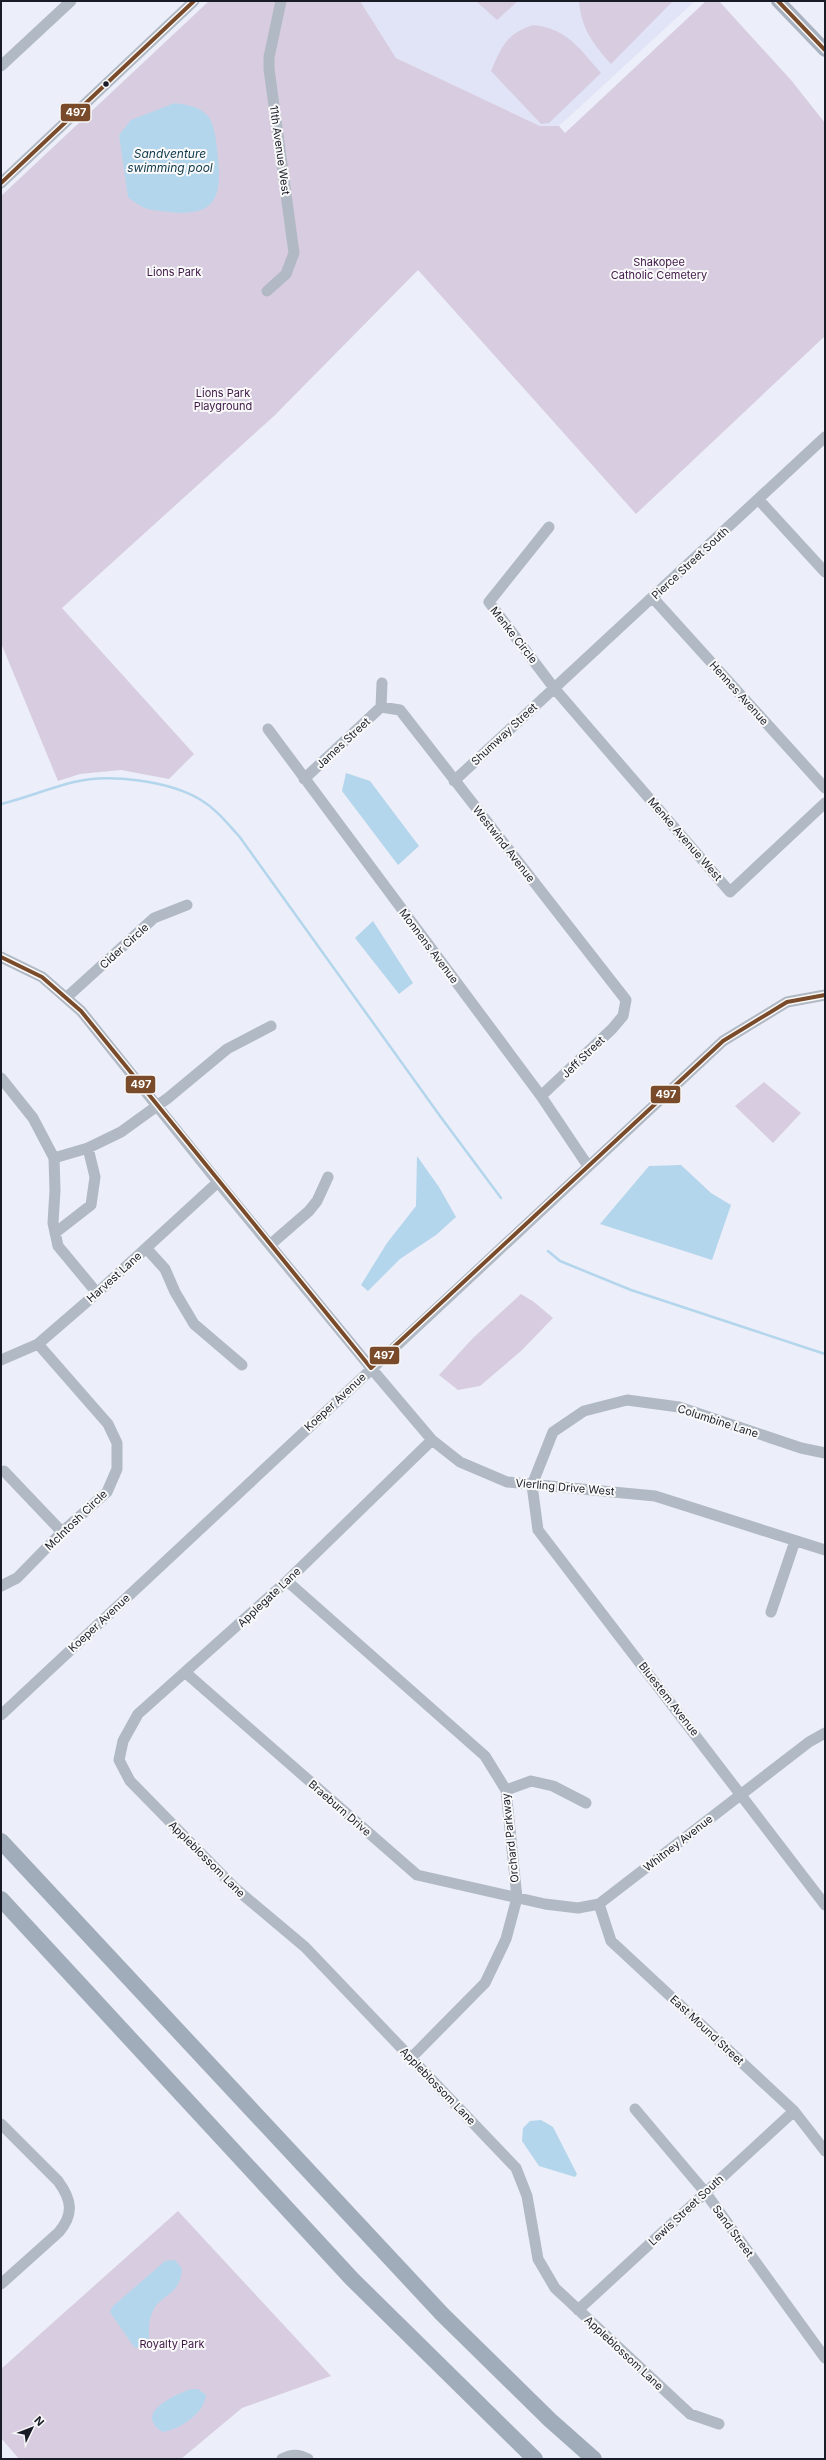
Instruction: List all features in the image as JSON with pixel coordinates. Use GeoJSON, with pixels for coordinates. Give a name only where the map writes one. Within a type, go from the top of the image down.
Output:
{"type":"FeatureCollection","features":[{"type":"Feature","properties":{"kind":"highway"},"geometry":{"type":"LineString","coordinates":[[1,1841],[442,2314],[550,2420],[594,2459]]}},
{"type":"Feature","properties":{"kind":"highway"},"geometry":{"type":"LineString","coordinates":[[1,1900],[352,2278],[535,2459]]}},
{"type":"Feature","properties":{"kind":"main road"},"geometry":{"type":"LineString","coordinates":[[778,1],[825,50]]}},
{"type":"Feature","properties":{"kind":"street"},"geometry":{"type":"LineString","coordinates":[[1,66],[71,1]]}},
{"type":"Feature","properties":{"kind":"street"},"geometry":{"type":"LineString","coordinates":[[1,183],[194,1]]}},
{"type":"Feature","properties":{"kind":"street","name":"11th Avenue West"},"geometry":{"type":"LineString","coordinates":[[267,291],[286,274],[294,253],[269,69],[269,57],[281,1]]}},
{"type":"Feature","properties":{"kind":"street","name":"Pierce Street South"},"geometry":{"type":"LineString","coordinates":[[554,688],[654,598],[825,436]]}},
{"type":"Feature","properties":{"kind":"street"},"geometry":{"type":"LineString","coordinates":[[758,499],[825,572]]}},
{"type":"Feature","properties":{"kind":"street","name":"Menke Circle"},"geometry":{"type":"LineString","coordinates":[[549,527],[488,602],[554,688]]}},
{"type":"Feature","properties":{"kind":"street","name":"Hennes Avenue"},"geometry":{"type":"LineString","coordinates":[[654,598],[825,788]]}},
{"type":"Feature","properties":{"kind":"street"},"geometry":{"type":"LineString","coordinates":[[381,707],[382,683]]}},
{"type":"Feature","properties":{"kind":"street","name":"Shumway Street"},"geometry":{"type":"LineString","coordinates":[[454,781],[554,688]]}},
{"type":"Feature","properties":{"kind":"street","name":"Menke Avenue West"},"geometry":{"type":"LineString","coordinates":[[554,688],[730,892],[825,803]]}},
{"type":"Feature","properties":{"kind":"street","name":"James Street"},"geometry":{"type":"LineString","coordinates":[[304,779],[381,707]]}},
{"type":"Feature","properties":{"kind":"street","name":"Westwind Avenue"},"geometry":{"type":"LineString","coordinates":[[381,707],[400,710],[626,1000],[623,1016]]}},
{"type":"Feature","properties":{"kind":"street","name":"Monnens Avenue"},"geometry":{"type":"LineString","coordinates":[[268,729],[541,1096],[588,1166]]}},
{"type":"Feature","properties":{"kind":"street","name":"Cider Circle"},"geometry":{"type":"LineString","coordinates":[[67,997],[154,918],[187,905]]}},
{"type":"Feature","properties":{"kind":"street","name":"Vierling Drive West"},"geometry":{"type":"LineString","coordinates":[[1,956],[42,977],[67,997],[86,1016],[218,1182],[271,1244],[371,1368],[432,1440],[460,1462],[507,1482],[655,1496],[825,1550]]}},
{"type":"Feature","properties":{"kind":"street","name":"Koeper Avenue"},"geometry":{"type":"LineString","coordinates":[[1,1715],[723,1040],[787,1002],[825,995]]}},
{"type":"Feature","properties":{"kind":"street","name":"Jeff Street"},"geometry":{"type":"LineString","coordinates":[[541,1096],[623,1016]]}},
{"type":"Feature","properties":{"kind":"street"},"geometry":{"type":"LineString","coordinates":[[54,1158],[88,1148],[120,1132],[157,1106],[227,1050],[271,1026]]}},
{"type":"Feature","properties":{"kind":"street"},"geometry":{"type":"LineString","coordinates":[[1,1078],[33,1118],[54,1158],[55,1190],[53,1223],[58,1246],[98,1293]]}},
{"type":"Feature","properties":{"kind":"street"},"geometry":{"type":"LineString","coordinates":[[55,1233],[91,1205],[95,1177],[88,1148]]}},
{"type":"Feature","properties":{"kind":"street"},"geometry":{"type":"LineString","coordinates":[[271,1244],[309,1211],[317,1201],[328,1177]]}},
{"type":"Feature","properties":{"kind":"street","name":"Harvest Lane"},"geometry":{"type":"LineString","coordinates":[[1,1360],[38,1344],[98,1293],[218,1182]]}},
{"type":"Feature","properties":{"kind":"street"},"geometry":{"type":"LineString","coordinates":[[146,1248],[165,1269],[175,1292],[194,1324],[242,1365]]}},
{"type":"Feature","properties":{"kind":"street","name":"McIntosh Circle"},"geometry":{"type":"LineString","coordinates":[[1,1586],[17,1578],[62,1532],[107,1492],[117,1469],[117,1443],[108,1424],[38,1344]]}},
{"type":"Feature","properties":{"kind":"street","name":"Columbine Lane"},"geometry":{"type":"LineString","coordinates":[[532,1485],[554,1432],[584,1411],[626,1400],[679,1407],[802,1448],[825,1453]]}},
{"type":"Feature","properties":{"kind":"street","name":"Applegate Lane"},"geometry":{"type":"LineString","coordinates":[[119,1760],[123,1741],[138,1714],[186,1673],[287,1581],[432,1440]]}},
{"type":"Feature","properties":{"kind":"street"},"geometry":{"type":"LineString","coordinates":[[4,1471],[62,1532]]}},
{"type":"Feature","properties":{"kind":"street","name":"Bluestem Avenue"},"geometry":{"type":"LineString","coordinates":[[532,1485],[538,1530],[742,1794],[825,1906]]}},
{"type":"Feature","properties":{"kind":"street"},"geometry":{"type":"LineString","coordinates":[[771,1612],[795,1541]]}},
{"type":"Feature","properties":{"kind":"street","name":"Orchard Parkway"},"geometry":{"type":"LineString","coordinates":[[287,1581],[485,1756],[506,1790],[517,1898],[506,1939],[485,1983],[411,2058]]}},
{"type":"Feature","properties":{"kind":"street","name":"Braeburn Drive"},"geometry":{"type":"LineString","coordinates":[[186,1673],[417,1875],[517,1898]]}},
{"type":"Feature","properties":{"kind":"street","name":"Whitney Avenue"},"geometry":{"type":"LineString","coordinates":[[517,1898],[578,1908],[599,1904],[809,1742],[825,1733]]}},
{"type":"Feature","properties":{"kind":"street","name":"Appleblossom Lane"},"geometry":{"type":"LineString","coordinates":[[119,1760],[130,1781],[236,1889],[305,1947],[516,2168],[527,2196],[538,2259],[555,2288],[690,2414],[719,2424]]}},
{"type":"Feature","properties":{"kind":"street"},"geometry":{"type":"LineString","coordinates":[[506,1790],[532,1781],[554,1786],[586,1803]]}},
{"type":"Feature","properties":{"kind":"street","name":"East Mound Street"},"geometry":{"type":"LineString","coordinates":[[599,1904],[611,1941],[794,2111],[825,2151]]}},
{"type":"Feature","properties":{"kind":"street","name":"Sand Street"},"geometry":{"type":"LineString","coordinates":[[635,2109],[704,2192],[825,2358]]}},
{"type":"Feature","properties":{"kind":"street","name":"Lewis Street South"},"geometry":{"type":"LineString","coordinates":[[578,2310],[704,2192],[794,2111]]}},
{"type":"Feature","properties":{"kind":"street"},"geometry":{"type":"LineString","coordinates":[[1,2124],[62,2186],[66,2192],[70,2213],[67,2222],[59,2232],[1,2284]]}},
{"type":"Feature","properties":{"kind":"street"},"geometry":{"type":"LineString","coordinates":[[282,2459],[291,2455],[299,2455],[308,2459]]}},
{"type":"Feature","properties":{"kind":"shaded area"},"geometry":{"type":"Polygon","coordinates":[[[360,1],[695,1],[559,126],[540,126],[396,58],[360,1]]]}},
{"type":"Feature","properties":{"kind":"green space","name":"Lions Park"},"geometry":{"type":"Polygon","coordinates":[[[209,1],[360,1],[396,58],[540,126],[559,126],[565,133],[706,1],[719,1],[791,80],[825,123],[825,336],[636,514],[418,270],[274,416],[62,608],[194,754],[169,779],[121,770],[80,774],[58,781],[1,643],[1,196],[209,1]]]}},
{"type":"Feature","properties":{"kind":"green space"},"geometry":{"type":"Polygon","coordinates":[[[476,1],[518,1],[497,20],[476,1]]]}},
{"type":"Feature","properties":{"kind":"green space"},"geometry":{"type":"Polygon","coordinates":[[[579,1],[673,1],[611,64],[593,42],[585,28],[579,1]]]}},
{"type":"Feature","properties":{"kind":"green space"},"geometry":{"type":"Polygon","coordinates":[[[533,25],[555,30],[564,35],[579,48],[601,73],[549,123],[541,124],[491,71],[506,42],[517,32],[533,25]]]}},
{"type":"Feature","properties":{"kind":"green space"},"geometry":{"type":"Polygon","coordinates":[[[764,1082],[801,1113],[773,1143],[735,1106],[764,1082]]]}},
{"type":"Feature","properties":{"kind":"green space"},"geometry":{"type":"Polygon","coordinates":[[[521,1294],[534,1302],[553,1318],[521,1351],[480,1386],[458,1390],[439,1375],[473,1338],[521,1294]]]}},
{"type":"Feature","properties":{"kind":"green space","name":"Royalty Park"},"geometry":{"type":"Polygon","coordinates":[[[178,2211],[331,2376],[242,2408],[181,2459],[19,2459],[1,2438],[1,2369],[178,2211]]]}},
{"type":"Feature","properties":{"kind":"water","name":"Sandventure swimming pool"},"geometry":{"type":"Polygon","coordinates":[[[175,103],[188,105],[201,110],[208,116],[213,127],[219,164],[218,189],[209,206],[200,211],[187,213],[152,210],[138,205],[128,197],[119,135],[131,120],[175,103]]]}},
{"type":"Feature","properties":{"kind":"water"},"geometry":{"type":"Polygon","coordinates":[[[346,773],[370,781],[419,846],[398,865],[342,791],[346,773]]]}},
{"type":"Feature","properties":{"kind":"water"},"geometry":{"type":"Polygon","coordinates":[[[373,921],[413,983],[399,994],[355,938],[373,921]]]}},
{"type":"Feature","properties":{"kind":"water"},"geometry":{"type":"Polygon","coordinates":[[[417,1156],[439,1187],[456,1217],[436,1235],[400,1259],[368,1291],[361,1285],[387,1243],[416,1206],[417,1156]]]}},
{"type":"Feature","properties":{"kind":"water"},"geometry":{"type":"Polygon","coordinates":[[[681,1165],[711,1193],[731,1205],[712,1260],[600,1224],[649,1166],[681,1165]]]}},
{"type":"Feature","properties":{"kind":"water"},"geometry":{"type":"Polygon","coordinates":[[[541,2120],[553,2127],[577,2174],[575,2177],[539,2166],[522,2141],[523,2128],[530,2121],[541,2120]]]}},
{"type":"Feature","properties":{"kind":"water"},"geometry":{"type":"Polygon","coordinates":[[[175,2260],[182,2269],[178,2285],[160,2302],[152,2313],[149,2325],[149,2344],[143,2349],[134,2347],[110,2312],[113,2306],[165,2261],[175,2260]]]}},
{"type":"Feature","properties":{"kind":"water"},"geometry":{"type":"Polygon","coordinates":[[[191,2389],[198,2389],[206,2395],[201,2408],[184,2424],[177,2428],[163,2432],[155,2425],[152,2419],[154,2412],[159,2406],[174,2396],[191,2389]]]}},
{"type":"Feature","properties":{"kind":"waterway"},"geometry":{"type":"LineString","coordinates":[[1,804],[74,782],[104,778],[139,780],[173,788],[188,793],[212,808],[239,836],[440,1116],[501,1198]]}},
{"type":"Feature","properties":{"kind":"waterway"},"geometry":{"type":"LineString","coordinates":[[548,1251],[560,1261],[631,1290],[825,1354]]}},
{"type":"Feature","properties":{"kind":"transit line","name":"497"},"geometry":{"type":"LineString","coordinates":[[1,183],[194,1]]}},
{"type":"Feature","properties":{"kind":"transit line","name":"497"},"geometry":{"type":"LineString","coordinates":[[778,1],[825,50]]}},
{"type":"Feature","properties":{"kind":"transit line","name":"497"},"geometry":{"type":"LineString","coordinates":[[1,957],[42,977],[81,1011],[371,1368],[723,1041],[787,1002],[825,995]]}},
{"type":"Feature","properties":{"kind":"park label","name":"Shakopee Catholic Cemetery"},"geometry":{"type":"Point","coordinates":[659,268]}},
{"type":"Feature","properties":{"kind":"park label","name":"Lions Park Playground"},"geometry":{"type":"Point","coordinates":[223,399]}}]}
